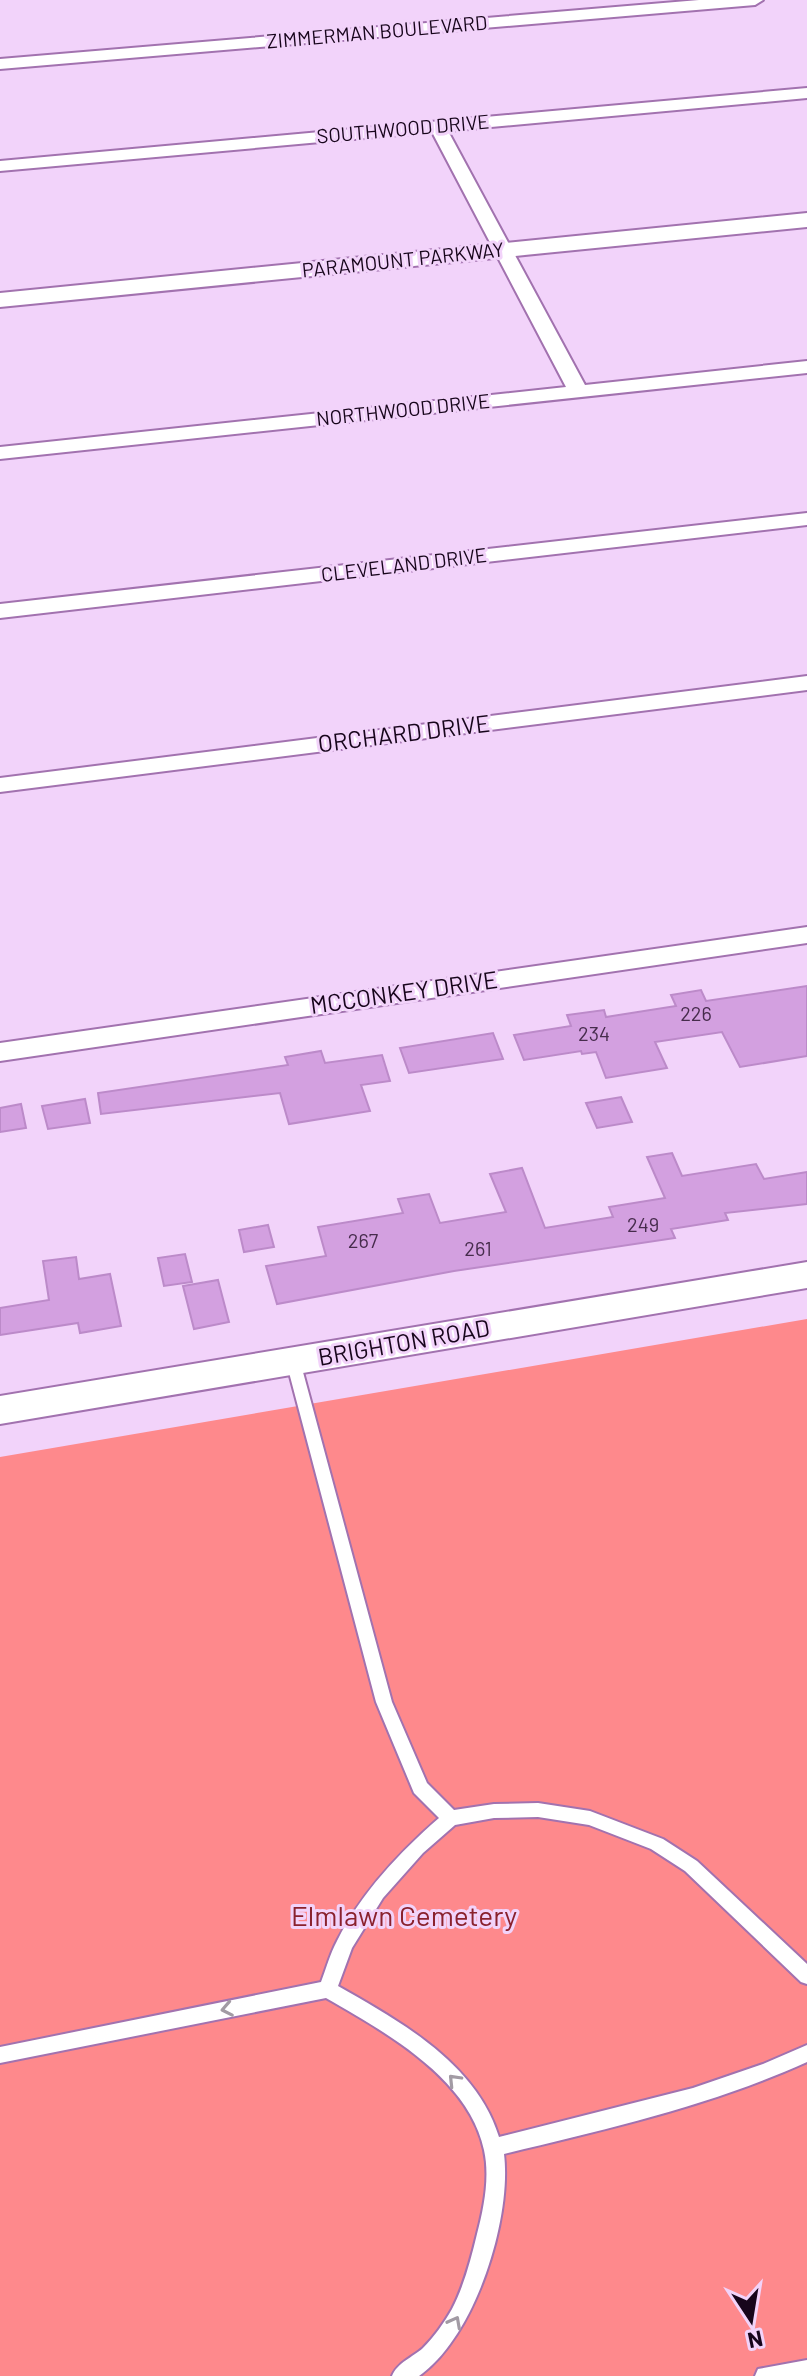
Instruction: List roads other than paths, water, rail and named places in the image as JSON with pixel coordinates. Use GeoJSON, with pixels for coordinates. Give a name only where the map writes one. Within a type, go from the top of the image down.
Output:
{"type":"FeatureCollection","features":[{"type":"Feature","properties":{"kind":"street"},"geometry":{"type":"LineString","coordinates":[[556,0],[566,16]]}},
{"type":"Feature","properties":{"kind":"street","name":"ZIMMERMAN BOULEVARD"},"geometry":{"type":"LineString","coordinates":[[0,64],[755,0]]}},
{"type":"Feature","properties":{"kind":"street","name":"SOUTHWOOD DRIVE"},"geometry":{"type":"LineString","coordinates":[[0,166],[807,93]]}},
{"type":"Feature","properties":{"kind":"street"},"geometry":{"type":"LineString","coordinates":[[437,126],[578,391]]}},
{"type":"Feature","properties":{"kind":"street","name":"PARAMOUNT PARKWAY"},"geometry":{"type":"LineString","coordinates":[[0,300],[807,220]]}},
{"type":"Feature","properties":{"kind":"street","name":"NORTHWOOD DRIVE"},"geometry":{"type":"LineString","coordinates":[[0,453],[807,367]]}},
{"type":"Feature","properties":{"kind":"street","name":"CLEVELAND DRIVE"},"geometry":{"type":"LineString","coordinates":[[0,611],[807,519]]}},
{"type":"Feature","properties":{"kind":"street","name":"ORCHARD DRIVE"},"geometry":{"type":"LineString","coordinates":[[0,785],[807,683]]}},
{"type":"Feature","properties":{"kind":"street","name":"MCCONKEY DRIVE"},"geometry":{"type":"LineString","coordinates":[[0,1052],[807,935]]}},
{"type":"Feature","properties":{"kind":"street","name":"BRIGHTON ROAD"},"geometry":{"type":"LineString","coordinates":[[0,1410],[807,1275]]}},
{"type":"Feature","properties":{"kind":"lane"},"geometry":{"type":"LineString","coordinates":[[293,1361],[384,1702],[420,1788],[451,1818]]}},
{"type":"Feature","properties":{"kind":"lane"},"geometry":{"type":"LineString","coordinates":[[328,1989],[344,1945],[377,1893],[417,1848],[451,1818],[494,1811],[538,1810],[590,1818],[634,1833],[691,1866],[807,1976]]}},
{"type":"Feature","properties":{"kind":"lane"},"geometry":{"type":"LineString","coordinates":[[0,2055],[328,1989],[390,2026],[435,2061],[471,2098],[494,2147],[490,2226],[471,2288],[453,2328],[430,2358],[402,2376]]}},
{"type":"Feature","properties":{"kind":"lane"},"geometry":{"type":"LineString","coordinates":[[494,2147],[688,2098],[778,2068],[807,2053]]}},
{"type":"Feature","properties":{"kind":"lane"},"geometry":{"type":"LineString","coordinates":[[765,2376],[807,2370]]}},
{"type":"Feature","properties":{"kind":"park label","name":"Elmlawn Cemetery"},"geometry":{"type":"Point","coordinates":[404,1916]}}]}
